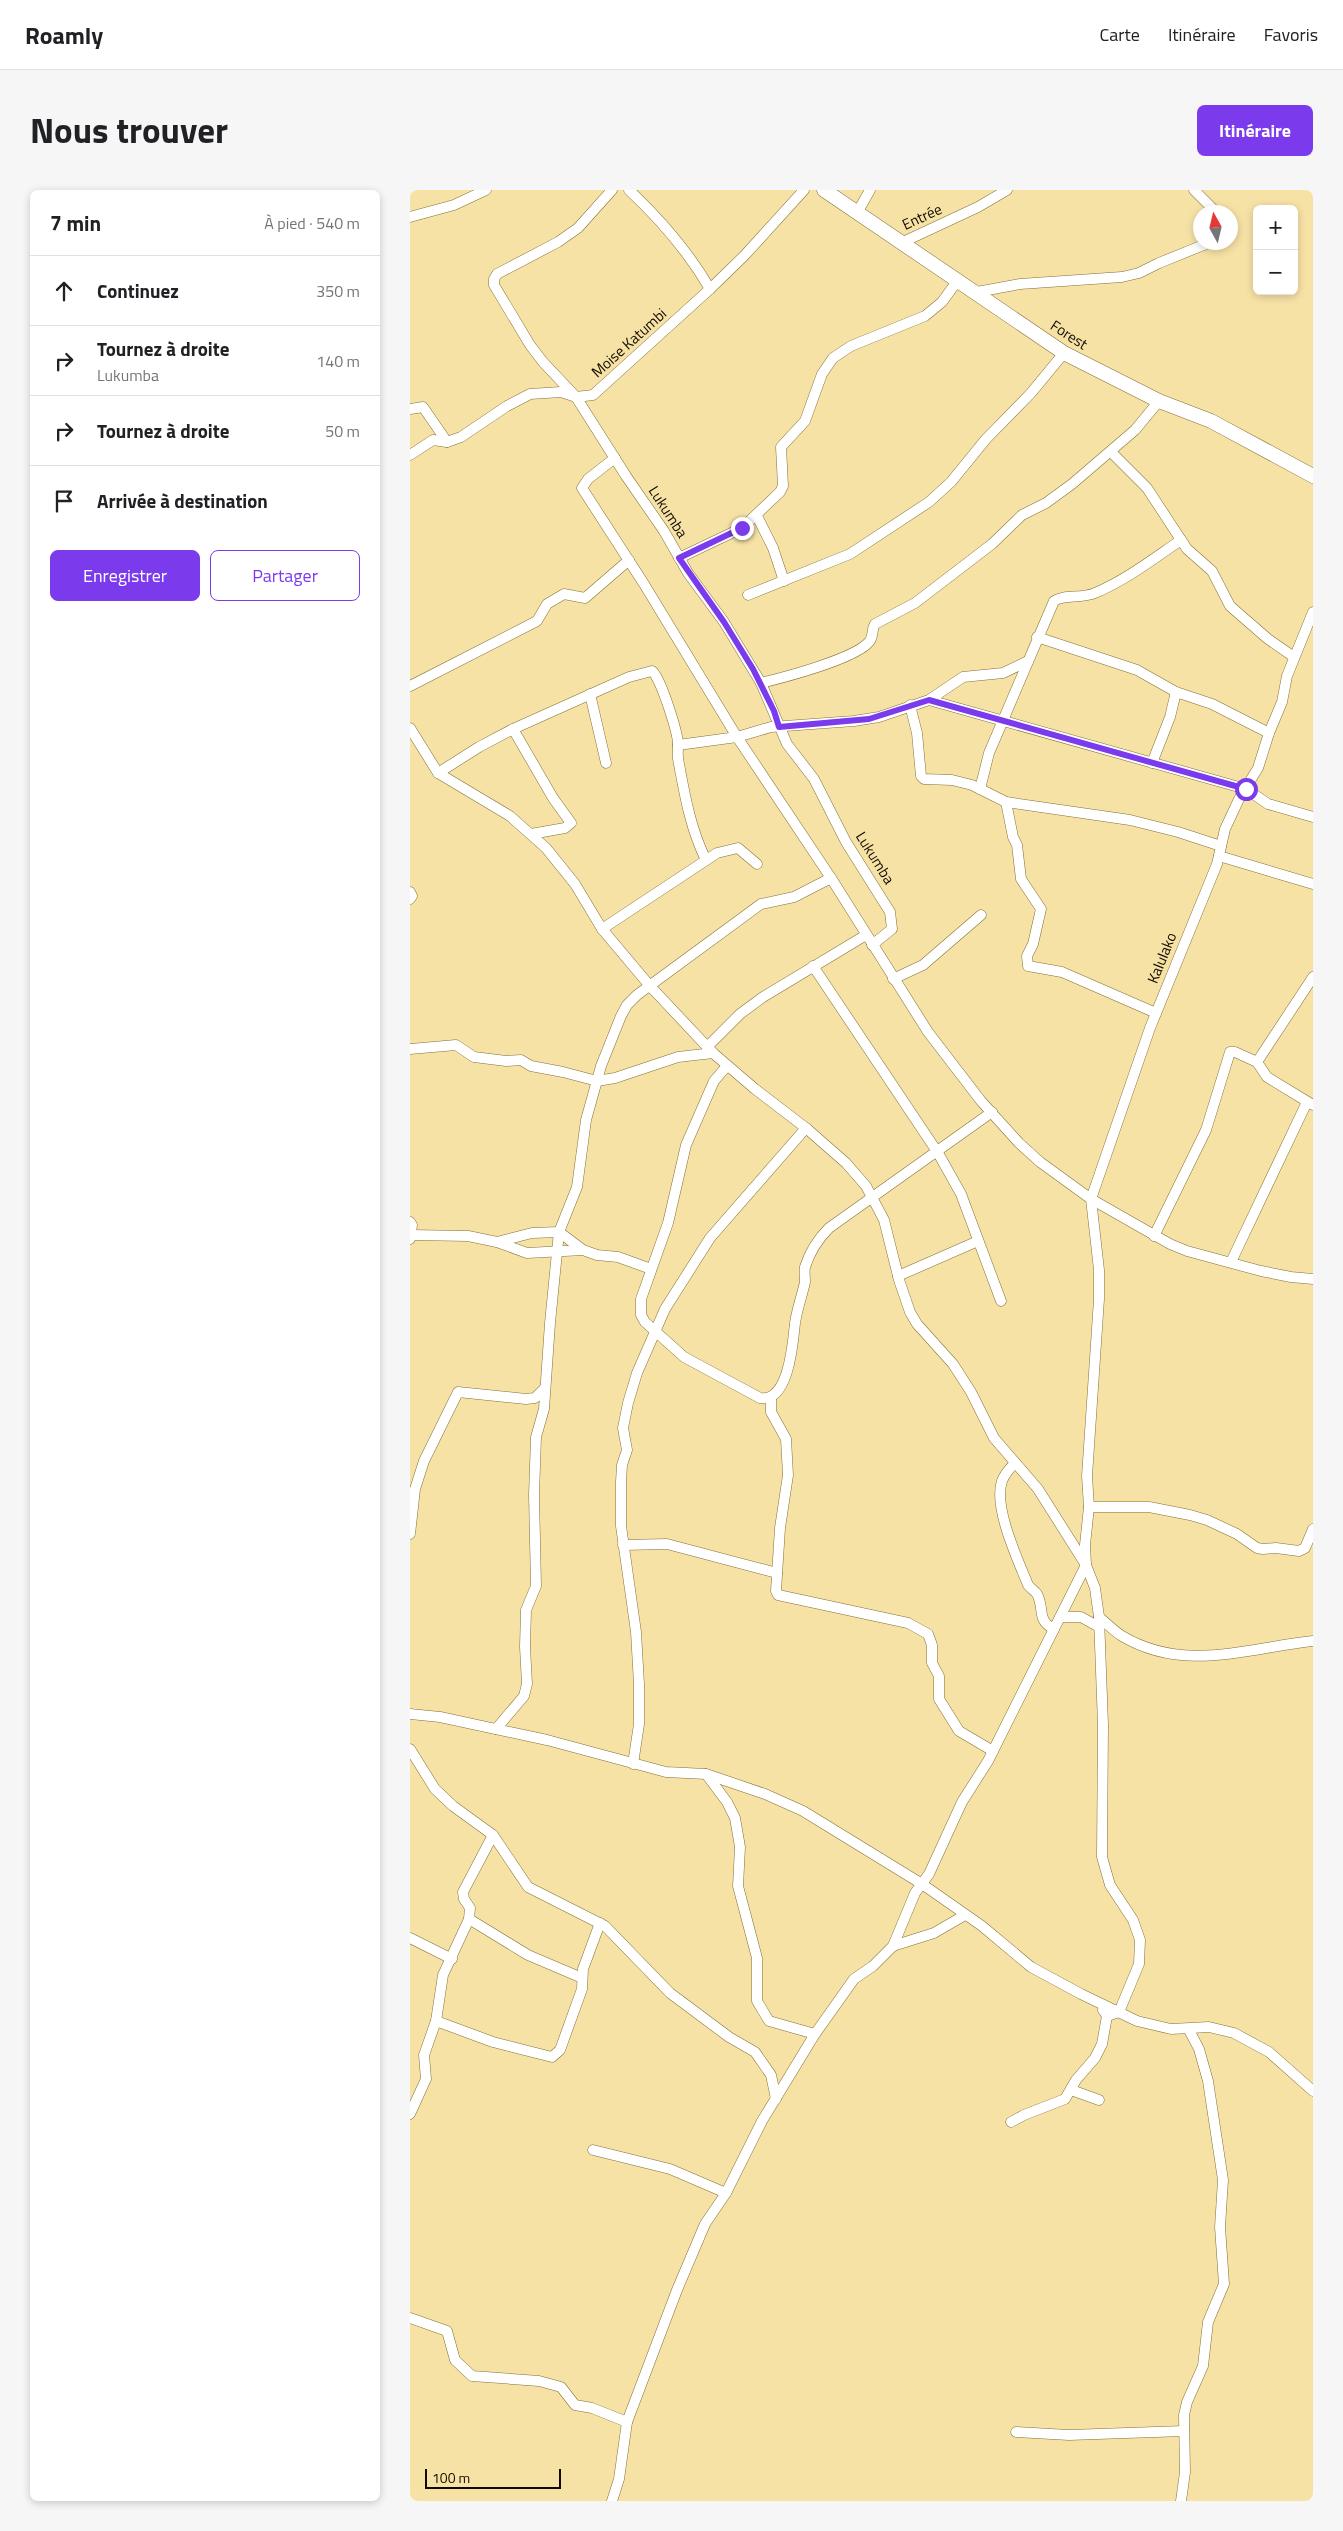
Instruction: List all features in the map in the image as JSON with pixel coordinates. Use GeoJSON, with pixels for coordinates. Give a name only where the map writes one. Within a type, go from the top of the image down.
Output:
{"type":"FeatureCollection","features":[{"type":"Feature","properties":{"kind":"street"},"geometry":{"type":"LineString","coordinates":[[410,217],[454,205],[486,190]]}},
{"type":"Feature","properties":{"kind":"street","name":"Lukumba"},"geometry":{"type":"LineString","coordinates":[[612,190],[578,228],[558,242],[497,274],[494,279],[494,285],[530,345],[543,362],[576,397],[664,531],[679,558],[724,622],[761,683],[787,744],[814,779],[846,842],[890,912],[892,929],[872,945]]}},
{"type":"Feature","properties":{"kind":"street"},"geometry":{"type":"LineString","coordinates":[[629,190],[665,225],[696,265],[710,289]]}},
{"type":"Feature","properties":{"kind":"street","name":"Moise Katumbi"},"geometry":{"type":"LineString","coordinates":[[410,455],[433,440],[447,442],[472,431],[507,406],[530,394],[562,392],[576,397],[587,397],[608,384],[744,256],[804,190]]}},
{"type":"Feature","properties":{"kind":"street","name":"Forest"},"geometry":{"type":"LineString","coordinates":[[824,190],[978,292],[1064,353],[1159,401],[1211,421],[1313,476]]}},
{"type":"Feature","properties":{"kind":"street"},"geometry":{"type":"LineString","coordinates":[[858,213],[870,190]]}},
{"type":"Feature","properties":{"kind":"street","name":"Entrée"},"geometry":{"type":"LineString","coordinates":[[903,242],[978,207],[1007,190]]}},
{"type":"Feature","properties":{"kind":"street"},"geometry":{"type":"LineString","coordinates":[[1194,190],[1209,205]]}},
{"type":"Feature","properties":{"kind":"street"},"geometry":{"type":"LineString","coordinates":[[978,292],[1020,284],[1122,277],[1139,273],[1193,249]]}},
{"type":"Feature","properties":{"kind":"street"},"geometry":{"type":"LineString","coordinates":[[679,558],[742,528],[757,516],[782,489],[781,446],[805,421],[822,374],[833,358],[851,346],[925,316],[942,302],[958,280]]}},
{"type":"Feature","properties":{"kind":"street"},"geometry":{"type":"LineString","coordinates":[[748,595],[850,554],[929,502],[951,482],[986,439],[1031,394],[1064,353]]}},
{"type":"Feature","properties":{"kind":"street"},"geometry":{"type":"LineString","coordinates":[[761,683],[793,675],[860,649],[871,640],[875,624],[915,603],[992,544],[1022,514],[1046,503],[1111,452],[1134,430],[1159,401]]}},
{"type":"Feature","properties":{"kind":"street"},"geometry":{"type":"LineString","coordinates":[[410,409],[423,407],[447,442]]}},
{"type":"Feature","properties":{"kind":"street"},"geometry":{"type":"LineString","coordinates":[[1111,452],[1147,488],[1190,552],[1212,571],[1230,606],[1294,657]]}},
{"type":"Feature","properties":{"kind":"street"},"geometry":{"type":"LineString","coordinates":[[615,458],[588,479],[582,488],[629,560],[737,737],[946,1058],[1019,1143],[1040,1162],[1091,1199],[1154,1236],[1187,1251],[1291,1278],[1313,1279]]}},
{"type":"Feature","properties":{"kind":"street"},"geometry":{"type":"LineString","coordinates":[[757,516],[773,548],[784,581]]}},
{"type":"Feature","properties":{"kind":"street"},"geometry":{"type":"LineString","coordinates":[[980,789],[989,753],[1054,601],[1063,597],[1072,598],[1094,594],[1138,569],[1181,540]]}},
{"type":"Feature","properties":{"kind":"street"},"geometry":{"type":"LineString","coordinates":[[410,686],[537,621],[547,604],[564,594],[585,598],[629,560]]}},
{"type":"Feature","properties":{"kind":"street","name":"Kalulako"},"geometry":{"type":"LineString","coordinates":[[1091,1199],[1156,1013],[1220,851],[1229,819],[1258,768],[1269,733],[1282,702],[1294,657],[1313,612]]}},
{"type":"Feature","properties":{"kind":"street"},"geometry":{"type":"LineString","coordinates":[[1037,637],[1137,670],[1176,692],[1212,704],[1269,733]]}},
{"type":"Feature","properties":{"kind":"street"},"geometry":{"type":"LineString","coordinates":[[678,745],[737,737],[779,727],[869,719],[929,700],[963,677],[1003,672],[1028,661]]}},
{"type":"Feature","properties":{"kind":"street"},"geometry":{"type":"LineString","coordinates":[[438,773],[479,747],[513,729],[590,694],[652,670],[658,676],[661,685],[678,745],[678,763],[691,820],[698,843],[706,860]]}},
{"type":"Feature","properties":{"kind":"street"},"geometry":{"type":"LineString","coordinates":[[1152,763],[1170,716],[1176,692]]}},
{"type":"Feature","properties":{"kind":"street"},"geometry":{"type":"LineString","coordinates":[[590,694],[606,763]]}},
{"type":"Feature","properties":{"kind":"street"},"geometry":{"type":"LineString","coordinates":[[929,700],[1246,789],[1268,804],[1313,817]]}},
{"type":"Feature","properties":{"kind":"street"},"geometry":{"type":"LineString","coordinates":[[910,706],[918,734],[921,776],[924,778],[952,780],[980,789],[1006,802],[1130,820],[1178,832],[1220,851],[1313,884]]}},
{"type":"Feature","properties":{"kind":"street"},"geometry":{"type":"LineString","coordinates":[[410,728],[438,773],[505,813],[531,834],[560,863],[602,929],[650,986],[710,1050],[727,1066],[846,1162],[874,1197],[884,1220],[906,1302],[917,1324],[953,1364],[994,1438],[1038,1489],[1086,1565],[1095,1588],[1099,1622],[1103,1725],[1102,1857],[1110,1885],[1133,1920],[1140,1949],[1136,1973],[1118,2012],[1107,2016]]}},
{"type":"Feature","properties":{"kind":"street"},"geometry":{"type":"LineString","coordinates":[[513,729],[553,798],[571,823],[565,828],[531,834]]}},
{"type":"Feature","properties":{"kind":"street"},"geometry":{"type":"LineString","coordinates":[[1006,802],[1013,838],[1017,845],[1021,879],[1041,909],[1033,944],[1027,956],[1028,966],[1062,972],[1156,1013]]}},
{"type":"Feature","properties":{"kind":"street"},"geometry":{"type":"LineString","coordinates":[[602,929],[717,852],[738,848],[758,864]]}},
{"type":"Feature","properties":{"kind":"street"},"geometry":{"type":"LineString","coordinates":[[496,1729],[524,1696],[528,1684],[525,1647],[526,1610],[536,1586],[534,1495],[536,1437],[544,1409],[559,1232],[577,1187],[586,1120],[596,1081],[627,1005],[761,904],[794,897],[830,878]]}},
{"type":"Feature","properties":{"kind":"street"},"geometry":{"type":"LineString","coordinates":[[410,892],[412,896],[410,899]]}},
{"type":"Feature","properties":{"kind":"street"},"geometry":{"type":"LineString","coordinates":[[893,978],[923,965],[981,915]]}},
{"type":"Feature","properties":{"kind":"street"},"geometry":{"type":"LineString","coordinates":[[410,1048],[456,1045],[474,1057],[506,1061],[520,1060],[532,1066],[596,1081],[615,1078],[678,1057],[710,1050],[740,1014],[813,966],[866,935]]}},
{"type":"Feature","properties":{"kind":"street"},"geometry":{"type":"LineString","coordinates":[[813,966],[938,1153],[961,1194],[1001,1301]]}},
{"type":"Feature","properties":{"kind":"street"},"geometry":{"type":"LineString","coordinates":[[1257,1062],[1313,977]]}},
{"type":"Feature","properties":{"kind":"street"},"geometry":{"type":"LineString","coordinates":[[1154,1236],[1206,1130],[1230,1052],[1235,1052],[1257,1062],[1267,1077],[1310,1104],[1231,1262]]}},
{"type":"Feature","properties":{"kind":"street"},"geometry":{"type":"LineString","coordinates":[[727,1066],[714,1081],[686,1145],[668,1223],[641,1299],[641,1309],[642,1319],[684,1357],[760,1398],[771,1397],[778,1391],[791,1359],[797,1308],[805,1280],[805,1267],[816,1242],[829,1228],[938,1153],[992,1112]]}},
{"type":"Feature","properties":{"kind":"street"},"geometry":{"type":"LineString","coordinates":[[633,1764],[639,1724],[639,1684],[636,1632],[623,1545],[621,1482],[622,1465],[627,1450],[623,1434],[624,1419],[637,1372],[665,1309],[710,1238],[806,1128]]}},
{"type":"Feature","properties":{"kind":"street"},"geometry":{"type":"LineString","coordinates":[[612,2501],[619,2479],[627,2422],[688,2261],[705,2224],[726,2193],[762,2121],[815,2034],[854,1979],[873,1966],[893,1946],[915,1893],[922,1884],[957,1811],[993,1751],[1086,1565],[1085,1545],[1089,1507],[1087,1476],[1099,1299],[1099,1270],[1091,1199]]}},
{"type":"Feature","properties":{"kind":"street"},"geometry":{"type":"LineString","coordinates":[[410,1222],[412,1226],[410,1237],[460,1235],[497,1242],[527,1253],[582,1250]]}},
{"type":"Feature","properties":{"kind":"street"},"geometry":{"type":"LineString","coordinates":[[497,1242],[532,1234],[559,1232],[582,1250],[597,1255],[618,1257],[651,1269]]}},
{"type":"Feature","properties":{"kind":"street"},"geometry":{"type":"LineString","coordinates":[[898,1276],[978,1241]]}},
{"type":"Feature","properties":{"kind":"street"},"geometry":{"type":"LineString","coordinates":[[410,1534],[415,1489],[424,1460],[458,1392],[526,1399],[535,1398],[545,1388]]}},
{"type":"Feature","properties":{"kind":"street"},"geometry":{"type":"LineString","coordinates":[[771,1397],[771,1412],[786,1439],[788,1458],[788,1475],[780,1528],[777,1573],[778,1595],[908,1623],[928,1634],[932,1645],[932,1663],[939,1676],[940,1699],[959,1731],[993,1751]]}},
{"type":"Feature","properties":{"kind":"street"},"geometry":{"type":"LineString","coordinates":[[1015,1463],[1005,1474],[1001,1483],[1001,1508],[1028,1585],[1037,1594],[1043,1620],[1045,1624],[1054,1629]]}},
{"type":"Feature","properties":{"kind":"street"},"geometry":{"type":"LineString","coordinates":[[1089,1507],[1149,1507],[1190,1515],[1207,1520],[1237,1534],[1257,1548],[1263,1549],[1276,1548],[1299,1551],[1305,1548],[1313,1529]]}},
{"type":"Feature","properties":{"kind":"street"},"geometry":{"type":"LineString","coordinates":[[623,1545],[667,1544],[777,1573]]}},
{"type":"Feature","properties":{"kind":"street"},"geometry":{"type":"LineString","coordinates":[[1060,1617],[1081,1617],[1099,1622],[1135,1644],[1184,1657],[1203,1658],[1313,1641]]}},
{"type":"Feature","properties":{"kind":"street"},"geometry":{"type":"LineString","coordinates":[[410,1714],[440,1717],[548,1740],[666,1772],[706,1774],[765,1794],[803,1811],[922,1884],[1005,1944],[1031,1966],[1101,2004],[1137,2020],[1171,2028],[1189,2030],[1208,2027],[1223,2029],[1246,2038],[1269,2052],[1313,2091]]}},
{"type":"Feature","properties":{"kind":"street"},"geometry":{"type":"LineString","coordinates":[[410,1749],[435,1788],[493,1835],[528,1888],[600,1923],[613,1932],[670,1993],[729,2037],[755,2052],[771,2075],[776,2099]]}},
{"type":"Feature","properties":{"kind":"street"},"geometry":{"type":"LineString","coordinates":[[706,1774],[727,1802],[735,1818],[740,1848],[738,1886],[757,1958],[757,2001],[763,2014],[774,2024],[815,2034]]}},
{"type":"Feature","properties":{"kind":"street"},"geometry":{"type":"LineString","coordinates":[[410,2114],[424,2085],[426,2074],[424,2055],[436,2021],[443,1975],[468,1919],[470,1908],[464,1899],[463,1892],[493,1835]]}},
{"type":"Feature","properties":{"kind":"street"},"geometry":{"type":"LineString","coordinates":[[893,1946],[934,1933],[965,1915]]}},
{"type":"Feature","properties":{"kind":"street"},"geometry":{"type":"LineString","coordinates":[[468,1919],[528,1955],[582,1978]]}},
{"type":"Feature","properties":{"kind":"street"},"geometry":{"type":"LineString","coordinates":[[436,2021],[494,2042],[552,2057],[560,2050],[582,1989],[583,1969],[600,1923]]}},
{"type":"Feature","properties":{"kind":"street"},"geometry":{"type":"LineString","coordinates":[[410,1938],[452,1958]]}},
{"type":"Feature","properties":{"kind":"street"},"geometry":{"type":"LineString","coordinates":[[1011,2122],[1064,2099],[1071,2091],[1099,2051],[1104,2037],[1107,2016],[1101,2004]]}},
{"type":"Feature","properties":{"kind":"street"},"geometry":{"type":"LineString","coordinates":[[1181,2501],[1185,2472],[1184,2431],[1187,2402],[1202,2366],[1208,2322],[1224,2284],[1220,2227],[1223,2180],[1208,2081],[1198,2049],[1189,2030]]}},
{"type":"Feature","properties":{"kind":"street"},"geometry":{"type":"LineString","coordinates":[[1071,2091],[1099,2100]]}},
{"type":"Feature","properties":{"kind":"street"},"geometry":{"type":"LineString","coordinates":[[593,2150],[670,2169],[726,2193]]}},
{"type":"Feature","properties":{"kind":"street"},"geometry":{"type":"LineString","coordinates":[[410,2318],[448,2331],[455,2360],[472,2376],[539,2381],[561,2387],[575,2405],[598,2410],[627,2422]]}},
{"type":"Feature","properties":{"kind":"street"},"geometry":{"type":"LineString","coordinates":[[1016,2432],[1069,2435],[1184,2431]]}},
{"type":"Feature","properties":{"kind":"route"},"geometry":{"type":"LineString","coordinates":[[742,528],[679,558],[724,622],[753,669],[774,711],[779,727],[869,719],[929,700],[1246,789]]}}]}
